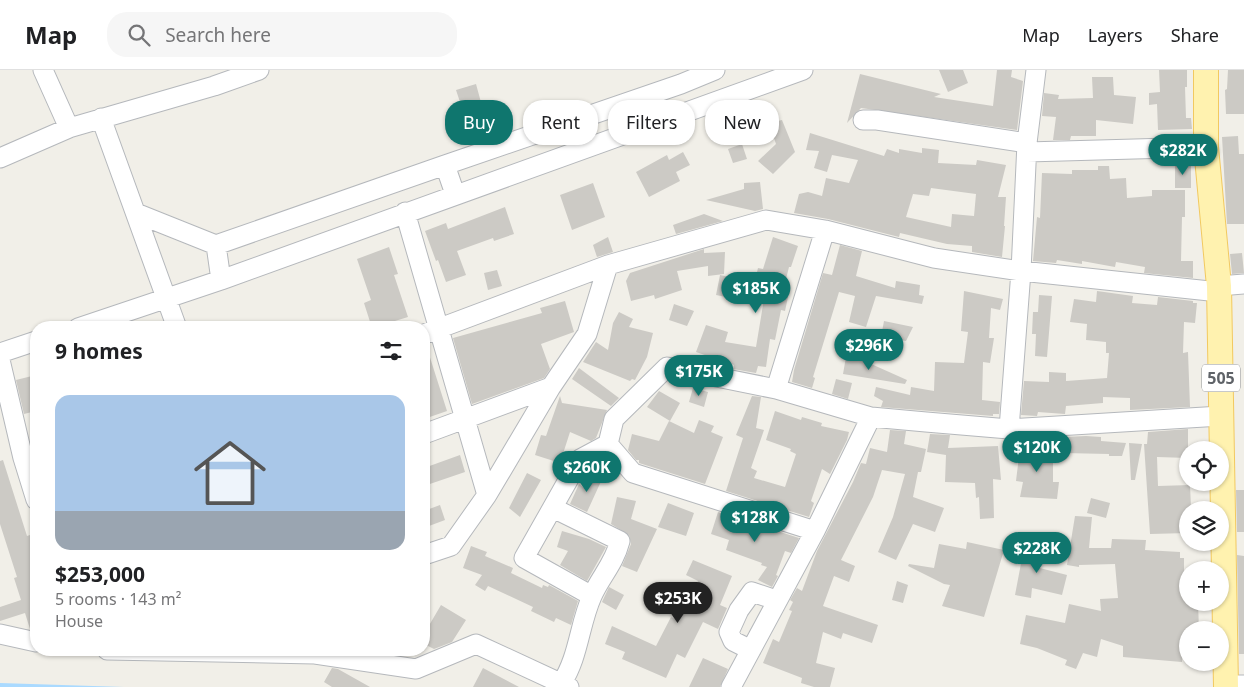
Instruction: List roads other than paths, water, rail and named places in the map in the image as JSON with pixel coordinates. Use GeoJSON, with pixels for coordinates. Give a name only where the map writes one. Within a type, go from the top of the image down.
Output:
{"type":"FeatureCollection","features":[{"type":"Feature","properties":{"kind":"main road","name":"505"},"geometry":{"type":"LineString","coordinates":[[1206,70],[1206,147],[1219,289],[1221,416],[1232,686]]}},
{"type":"Feature","properties":{"kind":"street"},"geometry":{"type":"LineString","coordinates":[[43,70],[69,128]]}},
{"type":"Feature","properties":{"kind":"street"},"geometry":{"type":"LineString","coordinates":[[0,158],[69,128],[214,86],[259,70]]}},
{"type":"Feature","properties":{"kind":"street"},"geometry":{"type":"LineString","coordinates":[[136,213],[216,245],[681,84],[715,70]]}},
{"type":"Feature","properties":{"kind":"street"},"geometry":{"type":"LineString","coordinates":[[99,321],[221,280],[803,70]]}},
{"type":"Feature","properties":{"kind":"street"},"geometry":{"type":"LineString","coordinates":[[1009,430],[1021,271],[1027,147],[1036,70]]}},
{"type":"Feature","properties":{"kind":"street"},"geometry":{"type":"LineString","coordinates":[[101,118],[174,321]]}},
{"type":"Feature","properties":{"kind":"street"},"geometry":{"type":"LineString","coordinates":[[863,120],[877,120],[1027,147],[1206,147]]}},
{"type":"Feature","properties":{"kind":"street"},"geometry":{"type":"LineString","coordinates":[[445,165],[455,194]]}},
{"type":"Feature","properties":{"kind":"street"},"geometry":{"type":"LineString","coordinates":[[406,212],[429,321]]}},
{"type":"Feature","properties":{"kind":"street"},"geometry":{"type":"LineString","coordinates":[[487,494],[465,418],[431,331],[608,265],[766,220],[825,230],[934,258],[1021,271],[1219,289],[1244,284]]}},
{"type":"Feature","properties":{"kind":"street"},"geometry":{"type":"LineString","coordinates":[[776,389],[825,230]]}},
{"type":"Feature","properties":{"kind":"street"},"geometry":{"type":"LineString","coordinates":[[216,245],[221,280]]}},
{"type":"Feature","properties":{"kind":"street"},"geometry":{"type":"LineString","coordinates":[[430,553],[451,546],[487,494],[551,387],[587,334],[608,265]]}},
{"type":"Feature","properties":{"kind":"street"},"geometry":{"type":"LineString","coordinates":[[0,353],[30,343]]}},
{"type":"Feature","properties":{"kind":"street"},"geometry":{"type":"LineString","coordinates":[[0,360],[30,456]]}},
{"type":"Feature","properties":{"kind":"street"},"geometry":{"type":"LineString","coordinates":[[592,596],[524,558],[580,459],[608,444],[614,419],[667,367],[776,389],[871,417],[1009,430],[1221,416]]}},
{"type":"Feature","properties":{"kind":"street"},"geometry":{"type":"LineString","coordinates":[[430,432],[551,387]]}},
{"type":"Feature","properties":{"kind":"street"},"geometry":{"type":"LineString","coordinates":[[731,687],[815,530],[871,417]]}},
{"type":"Feature","properties":{"kind":"street"},"geometry":{"type":"LineString","coordinates":[[608,444],[633,473],[815,530]]}},
{"type":"Feature","properties":{"kind":"street"},"geometry":{"type":"LineString","coordinates":[[328,656],[416,669],[476,644],[565,686],[592,596],[616,558],[620,541],[553,508]]}},
{"type":"Feature","properties":{"kind":"street"},"geometry":{"type":"LineString","coordinates":[[751,650],[733,641],[729,632],[739,610],[752,592],[776,600]]}},
{"type":"Feature","properties":{"kind":"street"},"geometry":{"type":"LineString","coordinates":[[0,634],[30,641]]}},
{"type":"Feature","properties":{"kind":"water"},"geometry":{"type":"Polygon","coordinates":[[[0,683],[124,687],[0,687],[0,683]]]}}]}
